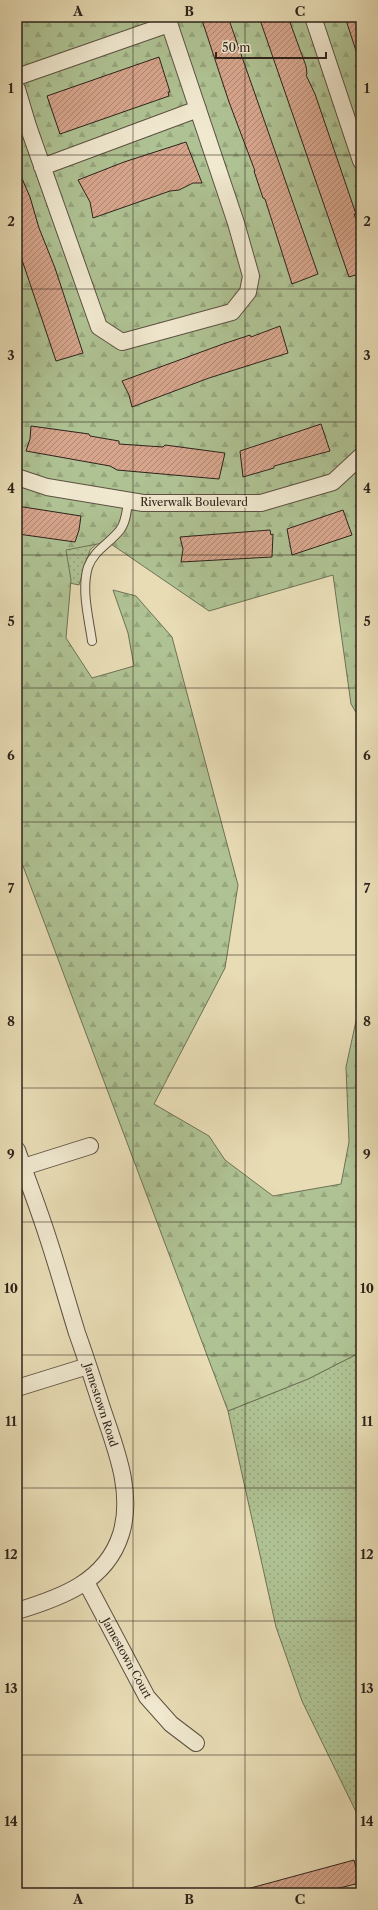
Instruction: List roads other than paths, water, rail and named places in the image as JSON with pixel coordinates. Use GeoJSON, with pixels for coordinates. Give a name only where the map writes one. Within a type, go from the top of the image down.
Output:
{"type":"FeatureCollection","features":[{"type":"Feature","properties":{"kind":"street"},"geometry":{"type":"LineString","coordinates":[[314,17],[361,161]]}},
{"type":"Feature","properties":{"kind":"street"},"geometry":{"type":"LineString","coordinates":[[17,77],[168,20],[236,223],[251,276],[248,292],[232,312],[122,342],[99,327],[42,168],[17,89]]}},
{"type":"Feature","properties":{"kind":"street"},"geometry":{"type":"LineString","coordinates":[[42,168],[198,109]]}},
{"type":"Feature","properties":{"kind":"street","name":"Riverwalk Boulevard"},"geometry":{"type":"LineString","coordinates":[[17,477],[47,487],[142,503],[261,502],[333,482],[361,456]]}},
{"type":"Feature","properties":{"kind":"street"},"geometry":{"type":"LineString","coordinates":[[20,1168],[90,1146]]}},
{"type":"Feature","properties":{"kind":"street","name":"Jamestown Road"},"geometry":{"type":"LineString","coordinates":[[17,1150],[20,1168],[47,1235],[118,1457],[125,1495],[125,1515],[121,1535],[112,1552],[100,1569],[86,1582],[67,1594],[17,1611]]}},
{"type":"Feature","properties":{"kind":"street"},"geometry":{"type":"LineString","coordinates":[[17,1388],[88,1366]]}},
{"type":"Feature","properties":{"kind":"street","name":"Jamestown Court"},"geometry":{"type":"LineString","coordinates":[[86,1582],[147,1697],[171,1724],[196,1742]]}},
{"type":"Feature","properties":{"kind":"lane"},"geometry":{"type":"LineString","coordinates":[[92,641],[85,586],[88,567],[98,550],[120,530],[126,516],[128,501]]}}]}
